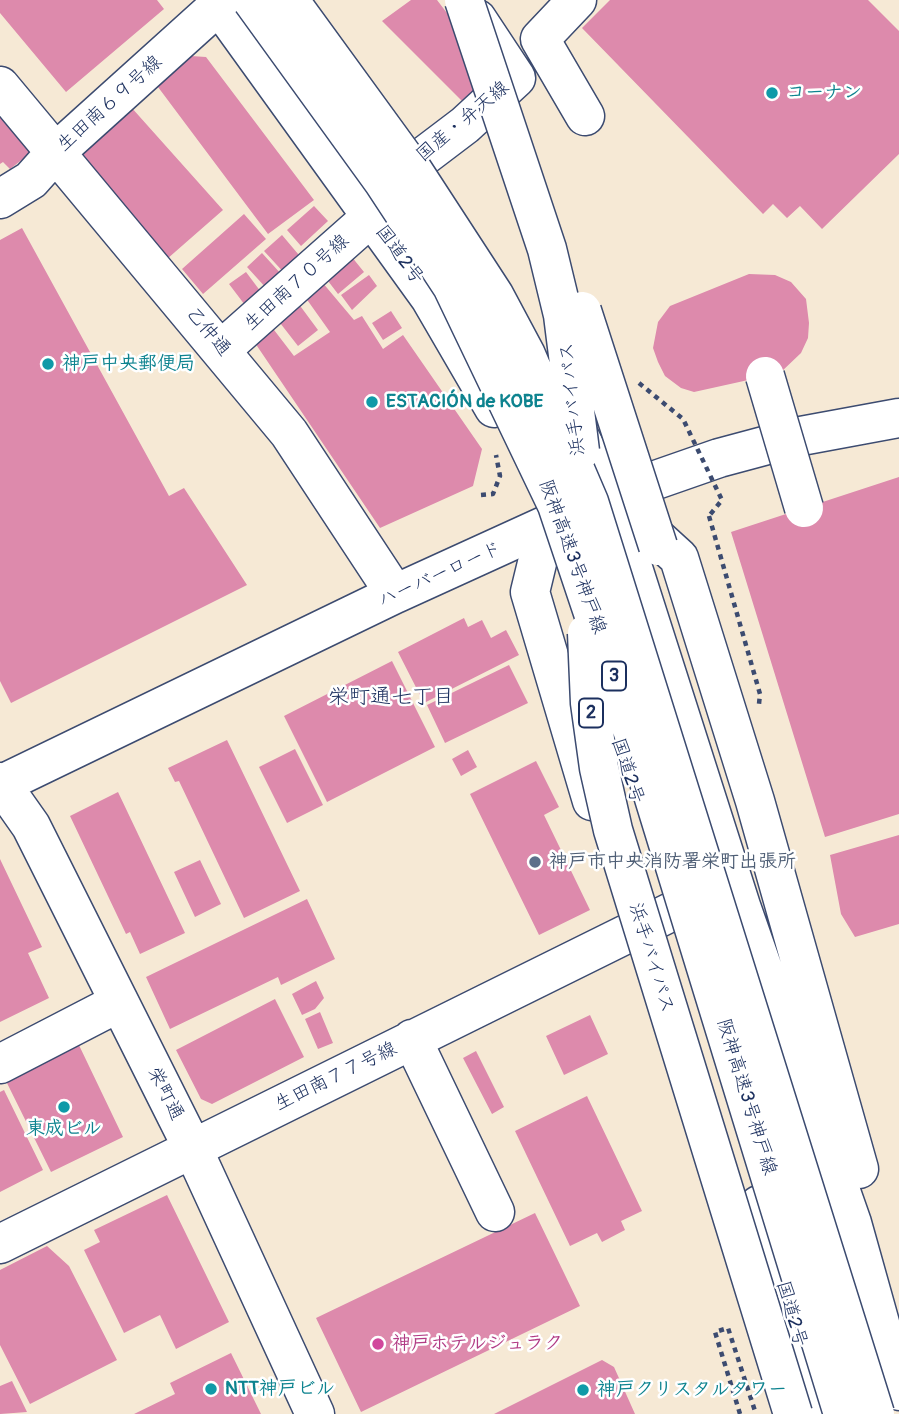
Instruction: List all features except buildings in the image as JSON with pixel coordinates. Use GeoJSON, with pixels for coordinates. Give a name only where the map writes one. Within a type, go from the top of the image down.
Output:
{"type":"FeatureCollection","features":[{"type":"Feature","properties":{"kind":"main road"},"geometry":{"type":"LineString","coordinates":[[275,0],[403,172],[560,399],[610,496],[741,906],[852,1223],[899,1391]]}},
{"type":"Feature","properties":{"kind":"main road","name":"阪神高速3号神戸線"},"geometry":{"type":"LineString","coordinates":[[289,0],[412,169],[494,295],[526,355],[589,502],[875,1414]]}},
{"type":"Feature","properties":{"kind":"main road","name":"国産・弁天線"},"geometry":{"type":"LineString","coordinates":[[403,172],[466,125],[516,78],[464,0]]}},
{"type":"Feature","properties":{"kind":"main road","name":"浜手バイパス"},"geometry":{"type":"LineString","coordinates":[[464,0],[524,173],[563,315],[580,457],[590,703],[611,817],[793,1414]]}},
{"type":"Feature","properties":{"kind":"main road","name":"浜手バイパス"},"geometry":{"type":"LineString","coordinates":[[478,0],[533,158],[727,762],[766,897],[830,1159]]}},
{"type":"Feature","properties":{"kind":"main road"},"geometry":{"type":"LineString","coordinates":[[577,0],[540,39],[584,116]]}},
{"type":"Feature","properties":{"kind":"main road","name":"阪神高速3号神戸線"},"geometry":{"type":"LineString","coordinates":[[229,2],[383,181],[452,286],[556,505],[642,759],[843,1414]]}},
{"type":"Feature","properties":{"kind":"main road","name":"生田南６９号線"},"geometry":{"type":"LineString","coordinates":[[0,199],[32,180],[56,152],[229,2]]}},
{"type":"Feature","properties":{"kind":"main road","name":"国道2号"},"geometry":{"type":"LineString","coordinates":[[229,2],[371,217],[430,298],[503,424],[546,527],[673,911],[821,1414]]}},
{"type":"Feature","properties":{"kind":"main road","name":"乙仲通"},"geometry":{"type":"LineString","coordinates":[[0,86],[222,349],[289,433],[395,594]]}},
{"type":"Feature","properties":{"kind":"main road","name":"生田南７０号線"},"geometry":{"type":"LineString","coordinates":[[222,349],[371,217]]}},
{"type":"Feature","properties":{"kind":"main road"},"geometry":{"type":"LineString","coordinates":[[765,376],[804,508]]}},
{"type":"Feature","properties":{"kind":"main road","name":"ハーバーロード"},"geometry":{"type":"LineString","coordinates":[[0,784],[395,594],[610,496],[719,458],[801,436],[899,418]]}},
{"type":"Feature","properties":{"kind":"main road"},"geometry":{"type":"LineString","coordinates":[[610,496],[679,558],[755,801],[899,1307]]}},
{"type":"Feature","properties":{"kind":"main road"},"geometry":{"type":"LineString","coordinates":[[546,527],[530,592],[630,932],[765,1412]]}},
{"type":"Feature","properties":{"kind":"main road","name":"栄町通"},"geometry":{"type":"LineString","coordinates":[[0,784],[31,826],[192,1147],[315,1414]]}},
{"type":"Feature","properties":{"kind":"main road","name":"生田南７７号線"},"geometry":{"type":"LineString","coordinates":[[0,1244],[673,911]]}},
{"type":"Feature","properties":{"kind":"main road"},"geometry":{"type":"LineString","coordinates":[[0,1064],[118,1003]]}},
{"type":"Feature","properties":{"kind":"main road"},"geometry":{"type":"LineString","coordinates":[[412,1039],[495,1212]]}},
{"type":"Feature","properties":{"kind":"path"},"geometry":{"type":"LineString","coordinates":[[481,495],[493,494],[500,476],[491,444]]}},
{"type":"Feature","properties":{"kind":"path"},"geometry":{"type":"LineString","coordinates":[[709,516],[760,694]]}},
{"type":"Feature","properties":{"kind":"path"},"geometry":{"type":"LineString","coordinates":[[740,1414],[715,1332],[728,1328],[765,1412]]}},
{"type":"Feature","properties":{"kind":"place","name":"コーナン"},"geometry":{"type":"Point","coordinates":[772,93]}},
{"type":"Feature","properties":{"kind":"place","name":"神戸中央郵便局"},"geometry":{"type":"Point","coordinates":[48,364]}},
{"type":"Feature","properties":{"kind":"place","name":"ESTACIÓN de KOBE"},"geometry":{"type":"Point","coordinates":[372,402]}},
{"type":"Feature","properties":{"kind":"place","name":"神戸市中央消防署栄町出張所"},"geometry":{"type":"Point","coordinates":[535,862]}},
{"type":"Feature","properties":{"kind":"place","name":"東成ビル"},"geometry":{"type":"Point","coordinates":[64,1107]}},
{"type":"Feature","properties":{"kind":"place","name":"神戸ホテルジュラク"},"geometry":{"type":"Point","coordinates":[378,1344]}},
{"type":"Feature","properties":{"kind":"place","name":"NTT神戸ビル"},"geometry":{"type":"Point","coordinates":[211,1389]}},
{"type":"Feature","properties":{"kind":"place","name":"神戸クリスタルタワー"},"geometry":{"type":"Point","coordinates":[583,1390]}},
{"type":"Feature","properties":{"kind":"district","name":"栄町通七丁目"},"geometry":{"type":"Point","coordinates":[391,698]}}]}
